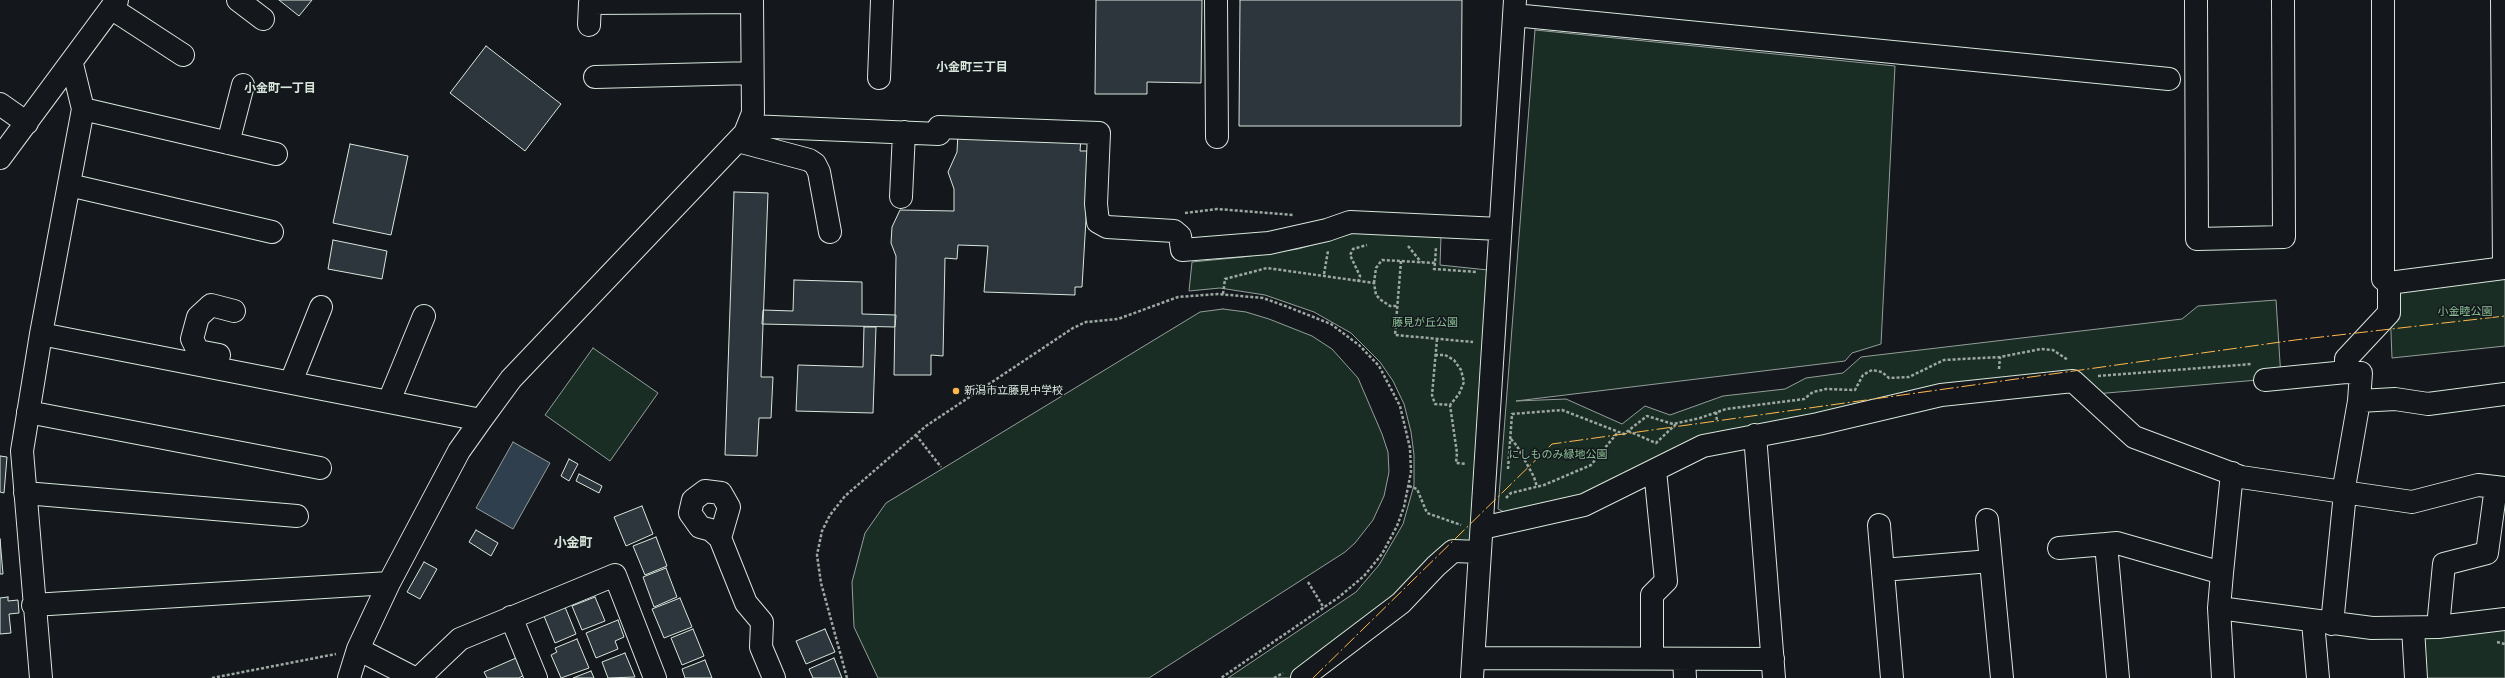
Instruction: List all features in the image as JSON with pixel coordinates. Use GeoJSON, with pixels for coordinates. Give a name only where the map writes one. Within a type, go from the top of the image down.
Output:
{"type":"FeatureCollection","features":[{"type":"Feature","properties":{"kind":"street"},"geometry":{"type":"LineString","coordinates":[[238,0],[263,19]]}},
{"type":"Feature","properties":{"kind":"street"},"geometry":{"type":"LineString","coordinates":[[879,78],[882,0]]}},
{"type":"Feature","properties":{"kind":"street"},"geometry":{"type":"LineString","coordinates":[[1216,0],[1217,137]]}},
{"type":"Feature","properties":{"kind":"street"},"geometry":{"type":"LineString","coordinates":[[2196,0],[2197,239],[2284,237],[2283,0]]}},
{"type":"Feature","properties":{"kind":"street"},"geometry":{"type":"LineString","coordinates":[[2383,0],[2383,279],[2389,283],[2504,268],[2505,164],[2502,0]]}},
{"type":"Feature","properties":{"kind":"street"},"geometry":{"type":"LineString","coordinates":[[349,678],[358,649],[389,583],[459,451],[480,420],[511,380],[743,133],[753,114],[752,1],[590,3],[589,25]]}},
{"type":"Feature","properties":{"kind":"street"},"geometry":{"type":"LineString","coordinates":[[0,158],[72,64],[114,4],[183,55]]}},
{"type":"Feature","properties":{"kind":"street"},"geometry":{"type":"LineString","coordinates":[[1755,435],[1774,668],[1684,668],[1652,658],[1593,668],[1473,668],[1480,552],[1474,528],[1500,229],[1515,8],[2169,79]]}},
{"type":"Feature","properties":{"kind":"street"},"geometry":{"type":"LineString","coordinates":[[41,678],[33,605],[22,451],[41,334],[83,109],[72,64]]}},
{"type":"Feature","properties":{"kind":"street"},"geometry":{"type":"LineString","coordinates":[[595,77],[752,73]]}},
{"type":"Feature","properties":{"kind":"street"},"geometry":{"type":"LineString","coordinates":[[228,143],[243,85]]}},
{"type":"Feature","properties":{"kind":"street"},"geometry":{"type":"LineString","coordinates":[[0,104],[27,123]]}},
{"type":"Feature","properties":{"kind":"street"},"geometry":{"type":"LineString","coordinates":[[83,109],[276,154]]}},
{"type":"Feature","properties":{"kind":"street"},"geometry":{"type":"LineString","coordinates":[[743,133],[904,132],[939,134],[940,127],[1099,133],[1096,204],[1098,222],[1107,227],[1174,231],[1180,236],[1182,250],[1268,243],[1327,230],[1350,222],[1500,229]]}},
{"type":"Feature","properties":{"kind":"street"},"geometry":{"type":"LineString","coordinates":[[901,197],[904,132]]}},
{"type":"Feature","properties":{"kind":"street"},"geometry":{"type":"LineString","coordinates":[[743,133],[809,160],[815,164],[819,172],[830,232]]}},
{"type":"Feature","properties":{"kind":"street"},"geometry":{"type":"LineString","coordinates":[[69,185],[272,232]]}},
{"type":"Feature","properties":{"kind":"street"},"geometry":{"type":"LineString","coordinates":[[2346,372],[2346,359],[2389,313],[2389,283]]}},
{"type":"Feature","properties":{"kind":"street"},"geometry":{"type":"LineString","coordinates":[[215,368],[219,356],[198,351],[192,339],[198,317],[211,305],[234,311]]}},
{"type":"Feature","properties":{"kind":"street"},"geometry":{"type":"LineString","coordinates":[[291,382],[321,307]]}},
{"type":"Feature","properties":{"kind":"street"},"geometry":{"type":"LineString","coordinates":[[389,402],[424,316]]}},
{"type":"Feature","properties":{"kind":"street"},"geometry":{"type":"LineString","coordinates":[[41,334],[480,420]]}},
{"type":"Feature","properties":{"kind":"street"},"geometry":{"type":"LineString","coordinates":[[2265,380],[2346,372],[2361,373],[2359,401],[2322,623],[2318,678]]}},
{"type":"Feature","properties":{"kind":"street"},"geometry":{"type":"LineString","coordinates":[[1474,528],[1584,505],[1703,446],[1818,424],[1941,395],[2073,381],[2134,437],[2232,473],[2344,493],[2412,502],[2478,485],[2501,488],[2487,553],[2444,564],[2438,626]]}},
{"type":"Feature","properties":{"kind":"street"},"geometry":{"type":"LineString","coordinates":[[2359,401],[2395,399],[2428,404],[2505,394]]}},
{"type":"Feature","properties":{"kind":"street"},"geometry":{"type":"LineString","coordinates":[[28,412],[320,468]]}},
{"type":"Feature","properties":{"kind":"street"},"geometry":{"type":"LineString","coordinates":[[1652,658],[1652,595],[1666,581],[1655,470]]}},
{"type":"Feature","properties":{"kind":"street"},"geometry":{"type":"LineString","coordinates":[[2223,678],[2219,608],[2232,473]]}},
{"type":"Feature","properties":{"kind":"street"},"geometry":{"type":"LineString","coordinates":[[24,493],[298,516]]}},
{"type":"Feature","properties":{"kind":"street"},"geometry":{"type":"LineString","coordinates":[[1987,520],[2002,678]]}},
{"type":"Feature","properties":{"kind":"street"},"geometry":{"type":"LineString","coordinates":[[1879,525],[1892,678]]}},
{"type":"Feature","properties":{"kind":"street"},"geometry":{"type":"LineString","coordinates":[[720,538],[746,603],[762,622],[761,647],[774,678]]}},
{"type":"Feature","properties":{"kind":"street"},"geometry":{"type":"LineString","coordinates":[[2059,548],[2117,543],[2222,573]]}},
{"type":"Feature","properties":{"kind":"street"},"geometry":{"type":"LineString","coordinates":[[2106,544],[2118,678]]}},
{"type":"Feature","properties":{"kind":"street"},"geometry":{"type":"LineString","coordinates":[[1302,678],[1401,603],[1436,566],[1453,551],[1480,552]]}},
{"type":"Feature","properties":{"kind":"street"},"geometry":{"type":"LineString","coordinates":[[1883,570],[1990,561]]}},
{"type":"Feature","properties":{"kind":"street"},"geometry":{"type":"LineString","coordinates":[[419,678],[460,639],[615,575],[655,678]]}},
{"type":"Feature","properties":{"kind":"street"},"geometry":{"type":"LineString","coordinates":[[33,605],[389,583]]}},
{"type":"Feature","properties":{"kind":"street"},"geometry":{"type":"LineString","coordinates":[[2219,608],[2322,623],[2372,628],[2413,628],[2505,619]]}},
{"type":"Feature","properties":{"kind":"street"},"geometry":{"type":"LineString","coordinates":[[511,617],[536,678]]}},
{"type":"Feature","properties":{"kind":"street"},"geometry":{"type":"LineString","coordinates":[[2413,628],[2416,678]]}},
{"type":"Feature","properties":{"kind":"street"},"geometry":{"type":"LineString","coordinates":[[358,649],[414,678]]}},
{"type":"Feature","properties":{"kind":"path"},"geometry":{"type":"LineString","coordinates":[[1183,214],[1217,209],[1299,215]]}},
{"type":"Feature","properties":{"kind":"path"},"geometry":{"type":"LineString","coordinates":[[1397,306],[1390,306],[1376,295],[1374,283],[1376,268],[1382,260],[1435,263],[1438,226]]}},
{"type":"Feature","properties":{"kind":"path"},"geometry":{"type":"LineString","coordinates":[[1358,282],[1360,276],[1350,255],[1353,249],[1360,245],[1370,246]]}},
{"type":"Feature","properties":{"kind":"path"},"geometry":{"type":"LineString","coordinates":[[1401,246],[1409,246],[1421,262]]}},
{"type":"Feature","properties":{"kind":"path"},"geometry":{"type":"LineString","coordinates":[[1401,260],[1395,335],[1478,343]]}},
{"type":"Feature","properties":{"kind":"path"},"geometry":{"type":"LineString","coordinates":[[1223,294],[1225,279],[1267,268],[1324,274],[1358,282],[1374,283]]}},
{"type":"Feature","properties":{"kind":"path"},"geometry":{"type":"LineString","coordinates":[[848,678],[821,583],[817,555],[822,531],[830,515],[845,496],[916,435],[1073,328],[1086,322],[1118,318],[1178,297],[1223,294],[1263,298],[1319,319],[1347,336],[1374,361],[1389,382],[1400,406],[1410,448],[1409,486],[1397,526],[1382,554],[1353,587],[1221,678]]}},
{"type":"Feature","properties":{"kind":"path"},"geometry":{"type":"LineString","coordinates":[[1437,339],[1432,395],[1435,404],[1450,405]]}},
{"type":"Feature","properties":{"kind":"path"},"geometry":{"type":"LineString","coordinates":[[1435,354],[1454,360],[1461,370],[1464,382],[1459,394],[1450,405],[1457,453],[1456,463],[1470,465]]}},
{"type":"Feature","properties":{"kind":"path"},"geometry":{"type":"LineString","coordinates":[[1628,431],[1656,443],[1678,423]]}},
{"type":"Feature","properties":{"kind":"path"},"geometry":{"type":"LineString","coordinates":[[1506,498],[1511,493],[1537,487],[1591,465],[1618,432]]}},
{"type":"Feature","properties":{"kind":"path"},"geometry":{"type":"LineString","coordinates":[[916,435],[941,467]]}},
{"type":"Feature","properties":{"kind":"path"},"geometry":{"type":"LineString","coordinates":[[1510,438],[1517,446],[1534,477],[1537,487]]}},
{"type":"Feature","properties":{"kind":"path"},"geometry":{"type":"LineString","coordinates":[[1409,486],[1418,489],[1427,513],[1474,528]]}},
{"type":"Feature","properties":{"kind":"path"},"geometry":{"type":"LineString","coordinates":[[1308,582],[1324,608]]}},
{"type":"Feature","properties":{"kind":"path"},"geometry":{"type":"LineString","coordinates":[[212,678],[358,649]]}},
{"type":"Feature","properties":{"kind":"green space","name":"にしものみ緑地公園"},"geometry":{"type":"Polygon","coordinates":[[[1535,30],[1895,66],[1881,344],[1852,353],[1845,361],[1516,401],[1566,399],[1622,424],[1645,406],[1670,415],[1723,396],[1785,389],[1806,378],[1843,373],[1861,357],[2182,319],[2198,306],[2276,300],[2281,378],[2095,394],[2073,381],[1755,435],[1519,519],[1498,509],[1535,30]]]}},
{"type":"Feature","properties":{"kind":"green space","name":"藤見が丘公園"},"geometry":{"type":"Polygon","coordinates":[[[1354,233],[1441,236],[1440,265],[1488,270],[1475,528],[1467,545],[1290,678],[1228,678],[1356,592],[1379,565],[1403,524],[1414,485],[1414,455],[1411,432],[1404,404],[1393,381],[1380,362],[1351,333],[1314,312],[1265,295],[1220,288],[1189,291],[1192,262],[1243,257],[1298,249],[1354,233]]]}},
{"type":"Feature","properties":{"kind":"green space","name":"小金睦公園"},"geometry":{"type":"Polygon","coordinates":[[[2505,268],[2505,346],[2392,358],[2389,283],[2505,268]]]}},
{"type":"Feature","properties":{"kind":"green space"},"geometry":{"type":"Polygon","coordinates":[[[1223,309],[1246,312],[1269,319],[1312,336],[1332,349],[1358,378],[1382,434],[1388,452],[1389,472],[1384,496],[1373,520],[1355,543],[1345,552],[1149,678],[878,678],[854,627],[852,582],[865,533],[886,503],[1200,312],[1223,309]]]}},
{"type":"Feature","properties":{"kind":"green space"},"geometry":{"type":"Polygon","coordinates":[[[593,348],[658,393],[610,461],[545,415],[593,348]]]}},
{"type":"Feature","properties":{"kind":"green space"},"geometry":{"type":"Polygon","coordinates":[[[2505,627],[2505,678],[2422,678],[2420,635],[2505,627]]]}},
{"type":"Feature","properties":{"kind":"water"},"geometry":{"type":"Polygon","coordinates":[[[513,442],[550,463],[513,529],[476,508],[513,442]]]}},
{"type":"Feature","properties":{"kind":"building"},"geometry":{"type":"Polygon","coordinates":[[[279,0],[312,0],[299,16],[279,0]]]}},
{"type":"Feature","properties":{"kind":"building"},"geometry":{"type":"Polygon","coordinates":[[[1096,0],[1202,0],[1201,83],[1147,82],[1147,94],[1095,94],[1096,0]]]}},
{"type":"Feature","properties":{"kind":"building"},"geometry":{"type":"Polygon","coordinates":[[[1240,0],[1462,0],[1461,126],[1239,126],[1240,0]]]}},
{"type":"Feature","properties":{"kind":"building"},"geometry":{"type":"Polygon","coordinates":[[[486,46],[561,104],[525,151],[450,93],[486,46]]]}},
{"type":"Feature","properties":{"kind":"building"},"geometry":{"type":"Polygon","coordinates":[[[958,133],[1081,139],[1080,151],[1090,151],[1082,287],[1075,287],[1075,295],[984,292],[988,246],[958,245],[957,259],[945,258],[943,356],[931,355],[931,375],[894,375],[896,256],[891,243],[892,227],[900,210],[954,211],[954,189],[948,172],[957,152],[958,133]]]}},
{"type":"Feature","properties":{"kind":"building"},"geometry":{"type":"Polygon","coordinates":[[[350,144],[408,156],[391,235],[333,223],[350,144]]]}},
{"type":"Feature","properties":{"kind":"building"},"geometry":{"type":"Polygon","coordinates":[[[734,192],[768,193],[761,377],[773,377],[771,418],[759,418],[757,456],[725,455],[734,192]]]}},
{"type":"Feature","properties":{"kind":"building"},"geometry":{"type":"Polygon","coordinates":[[[333,240],[387,251],[382,279],[328,269],[333,240]]]}},
{"type":"Feature","properties":{"kind":"building"},"geometry":{"type":"Polygon","coordinates":[[[794,280],[862,282],[862,314],[896,315],[895,327],[762,324],[763,310],[793,311],[794,280]]]}},
{"type":"Feature","properties":{"kind":"building"},"geometry":{"type":"Polygon","coordinates":[[[864,327],[876,327],[873,413],[796,411],[798,365],[863,367],[864,327]]]}},
{"type":"Feature","properties":{"kind":"building"},"geometry":{"type":"Polygon","coordinates":[[[0,456],[7,457],[4,493],[0,492],[0,456]]]}},
{"type":"Feature","properties":{"kind":"building"},"geometry":{"type":"Polygon","coordinates":[[[569,459],[578,464],[569,481],[561,476],[569,459]]]}},
{"type":"Feature","properties":{"kind":"building"},"geometry":{"type":"Polygon","coordinates":[[[579,474],[602,486],[599,493],[576,481],[579,474]]]}},
{"type":"Feature","properties":{"kind":"building"},"geometry":{"type":"Polygon","coordinates":[[[642,506],[653,534],[626,546],[614,517],[642,506]]]}},
{"type":"Feature","properties":{"kind":"building"},"geometry":{"type":"Polygon","coordinates":[[[476,530],[498,543],[491,556],[469,542],[476,530]]]}},
{"type":"Feature","properties":{"kind":"building"},"geometry":{"type":"Polygon","coordinates":[[[656,537],[667,566],[645,575],[633,546],[656,537]]]}},
{"type":"Feature","properties":{"kind":"building"},"geometry":{"type":"Polygon","coordinates":[[[0,539],[3,574],[0,574],[0,539]]]}},
{"type":"Feature","properties":{"kind":"building"},"geometry":{"type":"Polygon","coordinates":[[[424,562],[437,569],[420,599],[407,592],[424,562]]]}},
{"type":"Feature","properties":{"kind":"building"},"geometry":{"type":"Polygon","coordinates":[[[666,568],[677,597],[654,607],[643,577],[666,568]]]}},
{"type":"Feature","properties":{"kind":"building"},"geometry":{"type":"Polygon","coordinates":[[[8,597],[8,601],[18,600],[19,613],[9,614],[11,633],[0,634],[0,598],[8,597]]]}},
{"type":"Feature","properties":{"kind":"building"},"geometry":{"type":"Polygon","coordinates":[[[595,597],[605,621],[582,630],[572,606],[595,597]]]}},
{"type":"Feature","properties":{"kind":"building"},"geometry":{"type":"Polygon","coordinates":[[[680,598],[692,627],[664,638],[652,609],[680,598]]]}},
{"type":"Feature","properties":{"kind":"building"},"geometry":{"type":"Polygon","coordinates":[[[565,607],[576,634],[555,643],[544,616],[565,607]]]}},
{"type":"Feature","properties":{"kind":"building"},"geometry":{"type":"Polygon","coordinates":[[[618,620],[624,637],[615,641],[618,649],[596,658],[586,633],[618,620]]]}},
{"type":"Feature","properties":{"kind":"building"},"geometry":{"type":"Polygon","coordinates":[[[693,629],[704,656],[682,665],[671,638],[693,629]]]}},
{"type":"Feature","properties":{"kind":"building"},"geometry":{"type":"Polygon","coordinates":[[[825,629],[835,652],[806,664],[796,641],[825,629]]]}},
{"type":"Feature","properties":{"kind":"building"},"geometry":{"type":"Polygon","coordinates":[[[577,639],[589,668],[561,678],[551,655],[557,652],[555,648],[577,639]]]}},
{"type":"Feature","properties":{"kind":"building"},"geometry":{"type":"Polygon","coordinates":[[[625,653],[635,677],[608,678],[602,662],[625,653]]]}},
{"type":"Feature","properties":{"kind":"building"},"geometry":{"type":"Polygon","coordinates":[[[516,658],[524,675],[519,678],[487,678],[484,672],[516,658]]]}},
{"type":"Feature","properties":{"kind":"building"},"geometry":{"type":"Polygon","coordinates":[[[834,658],[842,678],[813,678],[809,669],[834,658]]]}},
{"type":"Feature","properties":{"kind":"building"},"geometry":{"type":"Polygon","coordinates":[[[705,660],[712,678],[685,678],[682,669],[705,660]]]}},
{"type":"Feature","properties":{"kind":"building"},"geometry":{"type":"Polygon","coordinates":[[[591,671],[594,678],[573,678],[591,671]]]}},
{"type":"Feature","properties":{"kind":"power"},"geometry":{"type":"LineString","coordinates":[[1313,678],[1552,444],[2295,340],[2505,316]]}},
{"type":"Feature","properties":{"kind":"place","name":"新潟市立藤見中学校"},"geometry":{"type":"Point","coordinates":[956,391]}},
{"type":"Feature","properties":{"kind":"district","name":"小金町三丁目"},"geometry":{"type":"Point","coordinates":[972,68]}},
{"type":"Feature","properties":{"kind":"district","name":"小金町一丁目"},"geometry":{"type":"Point","coordinates":[280,89]}},
{"type":"Feature","properties":{"kind":"district","name":"小金町"},"geometry":{"type":"Point","coordinates":[573,544]}}]}
